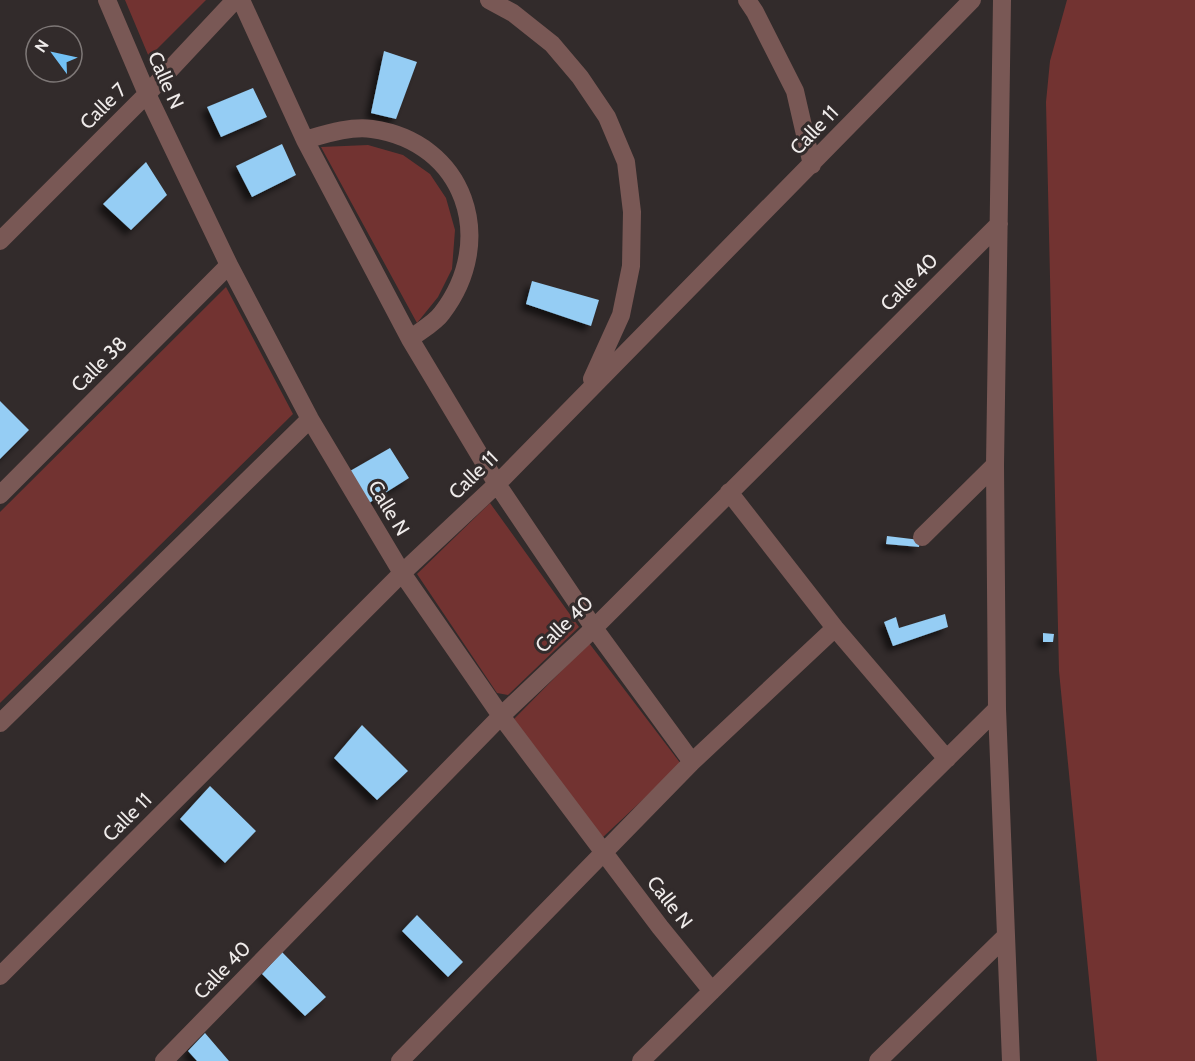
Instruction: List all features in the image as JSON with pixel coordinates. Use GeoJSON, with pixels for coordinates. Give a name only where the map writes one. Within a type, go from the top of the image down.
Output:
{"type":"FeatureCollection","features":[{"type":"Feature","properties":{"kind":"street","name":"Calle N"},"geometry":{"type":"LineString","coordinates":[[107,0],[147,94],[229,265],[310,419],[402,573],[501,716],[660,927],[712,991]]}},
{"type":"Feature","properties":{"kind":"street","name":"Calle 7"},"geometry":{"type":"LineString","coordinates":[[0,241],[147,94],[235,0]]}},
{"type":"Feature","properties":{"kind":"street"},"geometry":{"type":"LineString","coordinates":[[241,0],[305,140],[410,339],[497,484],[594,627],[693,762]]}},
{"type":"Feature","properties":{"kind":"street"},"geometry":{"type":"LineString","coordinates":[[489,0],[513,13],[552,44],[580,76],[607,117],[626,162],[632,212],[631,266],[621,315],[605,355],[583,397]]}},
{"type":"Feature","properties":{"kind":"street","name":"Calle 11"},"geometry":{"type":"LineString","coordinates":[[0,976],[402,573],[497,484],[972,0]]}},
{"type":"Feature","properties":{"kind":"street"},"geometry":{"type":"LineString","coordinates":[[1002,0],[995,465],[998,709],[1011,1061]]}},
{"type":"Feature","properties":{"kind":"street"},"geometry":{"type":"LineString","coordinates":[[756,4],[795,91],[812,165]]}},
{"type":"Feature","properties":{"kind":"street"},"geometry":{"type":"LineString","coordinates":[[305,140],[338,131],[370,129],[403,135],[431,153],[456,180],[470,221],[469,255],[460,285],[441,315],[410,339]]}},
{"type":"Feature","properties":{"kind":"street","name":"Calle 40"},"geometry":{"type":"LineString","coordinates":[[164,1061],[501,716],[594,627],[999,224]]}},
{"type":"Feature","properties":{"kind":"street","name":"Calle 38"},"geometry":{"type":"LineString","coordinates":[[0,495],[229,265]]}},
{"type":"Feature","properties":{"kind":"street"},"geometry":{"type":"LineString","coordinates":[[0,723],[310,419]]}},
{"type":"Feature","properties":{"kind":"street"},"geometry":{"type":"LineString","coordinates":[[922,537],[995,465]]}},
{"type":"Feature","properties":{"kind":"street"},"geometry":{"type":"LineString","coordinates":[[729,492],[836,628],[947,759]]}},
{"type":"Feature","properties":{"kind":"street"},"geometry":{"type":"LineString","coordinates":[[400,1061],[693,762],[836,628]]}},
{"type":"Feature","properties":{"kind":"street"},"geometry":{"type":"LineString","coordinates":[[641,1061],[998,709]]}},
{"type":"Feature","properties":{"kind":"street"},"geometry":{"type":"LineString","coordinates":[[878,1061],[1006,936]]}},
{"type":"Feature","properties":{"kind":"shaded area"},"geometry":{"type":"Polygon","coordinates":[[[125,0],[206,0],[149,57],[125,0]]]}},
{"type":"Feature","properties":{"kind":"shaded area"},"geometry":{"type":"Polygon","coordinates":[[[1067,0],[1195,0],[1195,1061],[1097,1061],[1059,671],[1046,102],[1050,61],[1067,0]]]}},
{"type":"Feature","properties":{"kind":"shaded area"},"geometry":{"type":"Polygon","coordinates":[[[368,145],[403,155],[430,174],[446,198],[455,230],[452,269],[438,297],[417,323],[321,147],[368,145]]]}},
{"type":"Feature","properties":{"kind":"shaded area"},"geometry":{"type":"Polygon","coordinates":[[[226,287],[293,414],[0,703],[0,512],[226,287]]]}},
{"type":"Feature","properties":{"kind":"shaded area"},"geometry":{"type":"Polygon","coordinates":[[[490,503],[579,627],[508,695],[497,693],[417,574],[490,503]]]}},
{"type":"Feature","properties":{"kind":"shaded area"},"geometry":{"type":"Polygon","coordinates":[[[589,643],[681,764],[602,838],[514,719],[589,643]]]}},
{"type":"Feature","properties":{"kind":"building"},"geometry":{"type":"Polygon","coordinates":[[[384,51],[417,62],[396,119],[371,113],[384,51]]]}},
{"type":"Feature","properties":{"kind":"building"},"geometry":{"type":"Polygon","coordinates":[[[253,88],[267,117],[221,137],[207,107],[253,88]]]}},
{"type":"Feature","properties":{"kind":"building"},"geometry":{"type":"Polygon","coordinates":[[[282,144],[296,175],[252,197],[236,166],[282,144]]]}},
{"type":"Feature","properties":{"kind":"building"},"geometry":{"type":"Polygon","coordinates":[[[146,162],[167,195],[131,230],[103,204],[146,162]]]}},
{"type":"Feature","properties":{"kind":"building"},"geometry":{"type":"Polygon","coordinates":[[[532,281],[599,300],[591,326],[526,304],[532,281]]]}},
{"type":"Feature","properties":{"kind":"building"},"geometry":{"type":"Polygon","coordinates":[[[0,401],[29,430],[0,459],[0,401]]]}},
{"type":"Feature","properties":{"kind":"building"},"geometry":{"type":"Polygon","coordinates":[[[390,448],[409,478],[369,503],[350,471],[390,448]]]}},
{"type":"Feature","properties":{"kind":"building"},"geometry":{"type":"Polygon","coordinates":[[[887,536],[920,540],[919,547],[886,544],[887,536]]]}},
{"type":"Feature","properties":{"kind":"building"},"geometry":{"type":"Polygon","coordinates":[[[945,614],[948,627],[893,646],[884,622],[896,617],[899,628],[945,614]]]}},
{"type":"Feature","properties":{"kind":"building"},"geometry":{"type":"Polygon","coordinates":[[[1043,633],[1054,634],[1053,642],[1043,642],[1043,633]]]}},
{"type":"Feature","properties":{"kind":"building"},"geometry":{"type":"Polygon","coordinates":[[[362,725],[408,771],[377,800],[334,758],[362,725]]]}},
{"type":"Feature","properties":{"kind":"building"},"geometry":{"type":"Polygon","coordinates":[[[210,786],[256,831],[225,863],[180,819],[210,786]]]}},
{"type":"Feature","properties":{"kind":"building"},"geometry":{"type":"Polygon","coordinates":[[[417,915],[463,962],[448,977],[402,931],[417,915]]]}},
{"type":"Feature","properties":{"kind":"building"},"geometry":{"type":"Polygon","coordinates":[[[282,952],[326,997],[305,1016],[262,974],[282,952]]]}},
{"type":"Feature","properties":{"kind":"building"},"geometry":{"type":"Polygon","coordinates":[[[205,1033],[229,1061],[197,1061],[188,1051],[205,1033]]]}}]}
